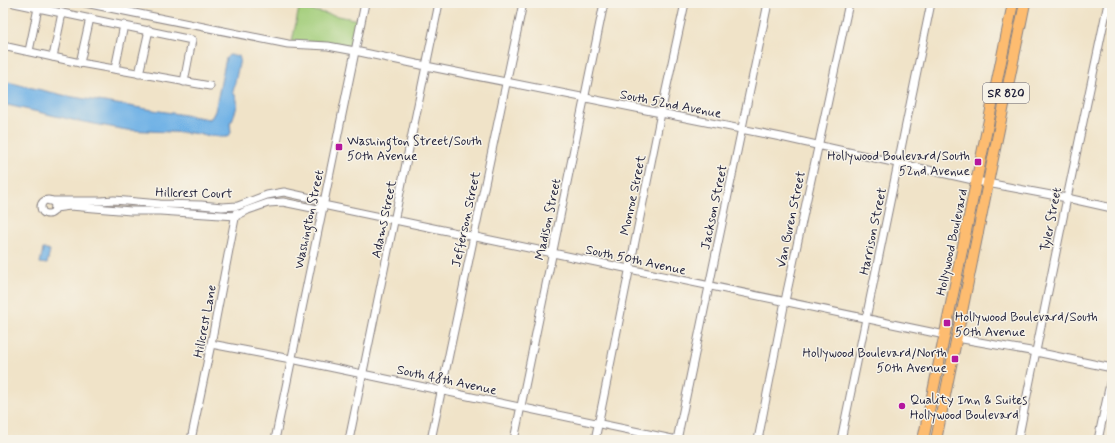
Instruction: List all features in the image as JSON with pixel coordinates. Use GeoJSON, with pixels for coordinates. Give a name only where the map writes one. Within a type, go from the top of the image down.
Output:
{"type":"FeatureCollection","features":[{"type":"Feature","properties":{"kind":"highway","name":"Hollywood Boulevard"},"geometry":{"type":"LineString","coordinates":[[936,440],[957,338],[1013,3]]}},
{"type":"Feature","properties":{"kind":"highway","name":"Hollywood Boulevard"},"geometry":{"type":"LineString","coordinates":[[923,440],[953,295],[1025,3]]}},
{"type":"Feature","properties":{"kind":"highway"},"geometry":{"type":"LineString","coordinates":[[953,295],[957,303],[953,332],[954,336],[957,338]]}},
{"type":"Feature","properties":{"kind":"highway"},"geometry":{"type":"LineString","coordinates":[[945,335],[950,339],[944,376],[948,384]]}},
{"type":"Feature","properties":{"kind":"street"},"geometry":{"type":"LineString","coordinates":[[3,9],[4,3]]}},
{"type":"Feature","properties":{"kind":"street"},"geometry":{"type":"LineString","coordinates":[[14,3],[192,40],[184,82]]}},
{"type":"Feature","properties":{"kind":"street","name":"South 52nd Avenue"},"geometry":{"type":"LineString","coordinates":[[85,3],[288,44],[328,46],[355,51],[741,129],[982,182],[1112,208]]}},
{"type":"Feature","properties":{"kind":"street","name":"Washington Street"},"geometry":{"type":"LineString","coordinates":[[274,440],[365,3]]}},
{"type":"Feature","properties":{"kind":"street","name":"Adams Street"},"geometry":{"type":"LineString","coordinates":[[350,440],[439,3]]}},
{"type":"Feature","properties":{"kind":"street","name":"Jefferson Street"},"geometry":{"type":"LineString","coordinates":[[431,440],[522,3]]}},
{"type":"Feature","properties":{"kind":"street","name":"Madison Street"},"geometry":{"type":"LineString","coordinates":[[514,440],[604,3]]}},
{"type":"Feature","properties":{"kind":"street","name":"Monroe Street"},"geometry":{"type":"LineString","coordinates":[[595,440],[661,113],[685,3]]}},
{"type":"Feature","properties":{"kind":"street","name":"Jackson Street"},"geometry":{"type":"LineString","coordinates":[[677,440],[768,3]]}},
{"type":"Feature","properties":{"kind":"street","name":"Van Buren Street"},"geometry":{"type":"LineString","coordinates":[[758,440],[785,301],[849,3]]}},
{"type":"Feature","properties":{"kind":"street","name":"Harrison Street"},"geometry":{"type":"LineString","coordinates":[[841,440],[931,3]]}},
{"type":"Feature","properties":{"kind":"street","name":"Tyler Street"},"geometry":{"type":"LineString","coordinates":[[1018,440],[1108,3]]}},
{"type":"Feature","properties":{"kind":"street"},"geometry":{"type":"LineString","coordinates":[[29,51],[38,8]]}},
{"type":"Feature","properties":{"kind":"street"},"geometry":{"type":"LineString","coordinates":[[53,56],[62,13]]}},
{"type":"Feature","properties":{"kind":"street"},"geometry":{"type":"LineString","coordinates":[[80,63],[90,18]]}},
{"type":"Feature","properties":{"kind":"street"},"geometry":{"type":"LineString","coordinates":[[115,69],[124,25]]}},
{"type":"Feature","properties":{"kind":"street"},"geometry":{"type":"LineString","coordinates":[[139,74],[149,30]]}},
{"type":"Feature","properties":{"kind":"street"},"geometry":{"type":"LineString","coordinates":[[3,46],[80,63],[210,86]]}},
{"type":"Feature","properties":{"kind":"street","name":"Hillcrest Court"},"geometry":{"type":"LineString","coordinates":[[50,201],[101,202],[114,200],[222,207],[238,206],[267,195],[284,192],[320,200],[323,205],[317,209],[283,202],[268,203],[236,216],[160,211],[131,211],[70,206],[55,208]]}},
{"type":"Feature","properties":{"kind":"street"},"geometry":{"type":"LineString","coordinates":[[46,201],[50,201],[54,204],[55,208],[50,214],[46,213],[42,210],[42,204],[46,201]]}},
{"type":"Feature","properties":{"kind":"street","name":"South 50th Avenue"},"geometry":{"type":"LineString","coordinates":[[323,205],[945,335]]}},
{"type":"Feature","properties":{"kind":"street","name":"Hillcrest Lane"},"geometry":{"type":"LineString","coordinates":[[191,440],[212,344],[238,206]]}},
{"type":"Feature","properties":{"kind":"street"},"geometry":{"type":"LineString","coordinates":[[957,338],[1036,352],[1112,368]]}},
{"type":"Feature","properties":{"kind":"street","name":"South 48th Avenue"},"geometry":{"type":"LineString","coordinates":[[212,344],[291,359],[677,440]]}},
{"type":"Feature","properties":{"kind":"street"},"geometry":{"type":"LineString","coordinates":[[1098,440],[1112,374]]}},
{"type":"Feature","properties":{"kind":"green space"},"geometry":{"type":"Polygon","coordinates":[[[299,8],[358,20],[354,41],[349,46],[323,42],[292,42],[299,8]]]}},
{"type":"Feature","properties":{"kind":"water"},"geometry":{"type":"Polygon","coordinates":[[[229,55],[239,56],[240,59],[233,92],[237,99],[237,106],[232,121],[230,122],[231,133],[227,137],[191,133],[127,130],[73,120],[3,104],[3,81],[67,96],[209,119],[215,111],[226,58],[229,55]]]}},
{"type":"Feature","properties":{"kind":"water"},"geometry":{"type":"Polygon","coordinates":[[[43,249],[50,250],[47,264],[40,263],[43,249]]]}},
{"type":"Feature","properties":{"kind":"place","name":"Washington Street/South 50th Avenue"},"geometry":{"type":"Point","coordinates":[339,147]}},
{"type":"Feature","properties":{"kind":"place","name":"Hollywood Boulevard/South 52nd Avenue"},"geometry":{"type":"Point","coordinates":[978,162]}},
{"type":"Feature","properties":{"kind":"place","name":"Hollywood Boulevard/South 50th Avenue"},"geometry":{"type":"Point","coordinates":[947,323]}},
{"type":"Feature","properties":{"kind":"place","name":"Hollywood Boulevard/North 50th Avenue"},"geometry":{"type":"Point","coordinates":[955,359]}},
{"type":"Feature","properties":{"kind":"place","name":"Quality Inn & Suites Hollywood Boulevard"},"geometry":{"type":"Point","coordinates":[902,406]}}]}
